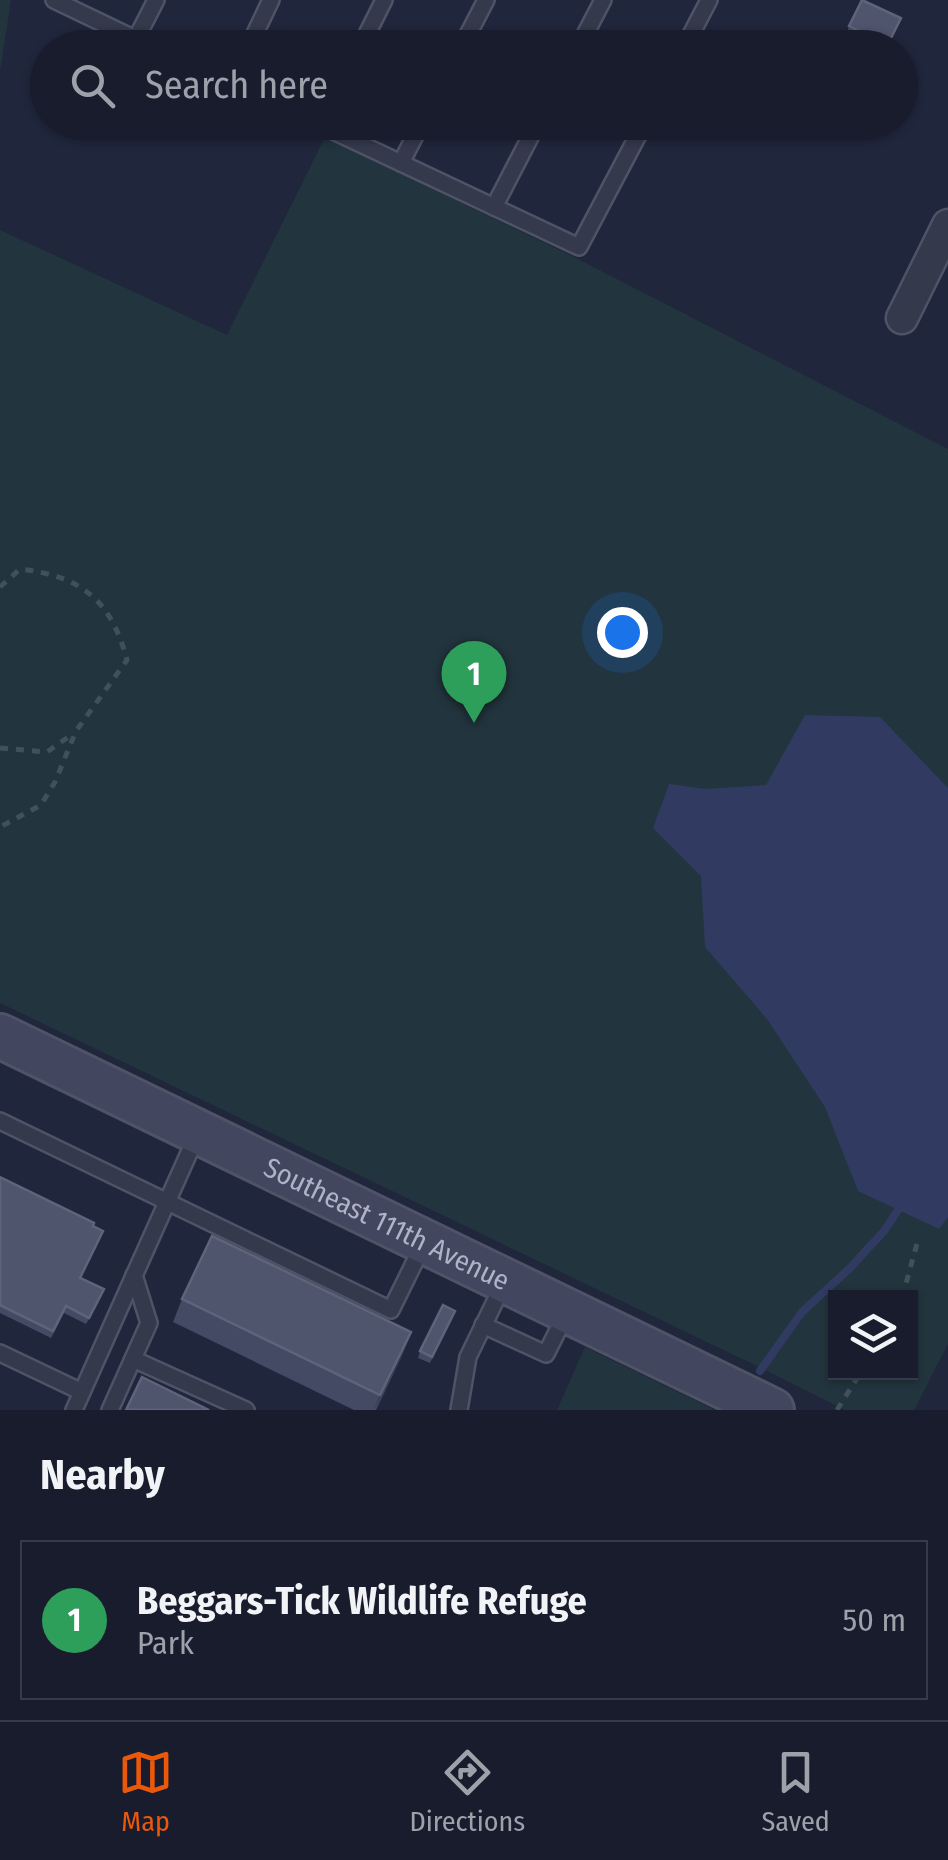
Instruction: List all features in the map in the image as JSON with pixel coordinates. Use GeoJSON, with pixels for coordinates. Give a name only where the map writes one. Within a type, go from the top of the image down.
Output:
{"type":"FeatureCollection","features":[{"type":"Feature","properties":{"kind":"street"},"geometry":{"type":"LineString","coordinates":[[902,318],[948,224]]}},
{"type":"Feature","properties":{"kind":"street","name":"Southeast 111th Avenue"},"geometry":{"type":"LineString","coordinates":[[0,1036],[772,1410]]}},
{"type":"Feature","properties":{"kind":"lane"},"geometry":{"type":"LineString","coordinates":[[54,0],[117,30]]}},
{"type":"Feature","properties":{"kind":"lane"},"geometry":{"type":"LineString","coordinates":[[141,30],[156,0]]}},
{"type":"Feature","properties":{"kind":"lane"},"geometry":{"type":"LineString","coordinates":[[257,30],[271,0]]}},
{"type":"Feature","properties":{"kind":"lane"},"geometry":{"type":"LineString","coordinates":[[369,30],[384,0]]}},
{"type":"Feature","properties":{"kind":"lane"},"geometry":{"type":"LineString","coordinates":[[470,30],[486,0]]}},
{"type":"Feature","properties":{"kind":"lane"},"geometry":{"type":"LineString","coordinates":[[587,30],[603,0]]}},
{"type":"Feature","properties":{"kind":"lane"},"geometry":{"type":"LineString","coordinates":[[693,30],[709,0]]}},
{"type":"Feature","properties":{"kind":"lane"},"geometry":{"type":"LineString","coordinates":[[353,140],[579,247],[635,140]]}},
{"type":"Feature","properties":{"kind":"lane"},"geometry":{"type":"LineString","coordinates":[[400,163],[412,140]]}},
{"type":"Feature","properties":{"kind":"lane"},"geometry":{"type":"LineString","coordinates":[[494,207],[529,140]]}},
{"type":"Feature","properties":{"kind":"lane"},"geometry":{"type":"LineString","coordinates":[[0,1121],[391,1310],[425,1241]]}},
{"type":"Feature","properties":{"kind":"lane"},"geometry":{"type":"LineString","coordinates":[[74,1410],[199,1132]]}},
{"type":"Feature","properties":{"kind":"lane"},"geometry":{"type":"LineString","coordinates":[[110,1410],[149,1323],[134,1275]]}},
{"type":"Feature","properties":{"kind":"lane"},"geometry":{"type":"LineString","coordinates":[[459,1410],[468,1357],[505,1282]]}},
{"type":"Feature","properties":{"kind":"lane"},"geometry":{"type":"LineString","coordinates":[[484,1325],[546,1354],[567,1312]]}},
{"type":"Feature","properties":{"kind":"lane"},"geometry":{"type":"LineString","coordinates":[[0,1353],[82,1392]]}},
{"type":"Feature","properties":{"kind":"lane"},"geometry":{"type":"LineString","coordinates":[[133,1358],[246,1410]]}},
{"type":"Feature","properties":{"kind":"path"},"geometry":{"type":"LineString","coordinates":[[0,587],[20,568],[53,572],[91,594],[118,625],[127,660],[76,731],[55,782],[40,805],[0,826]]}},
{"type":"Feature","properties":{"kind":"path"},"geometry":{"type":"LineString","coordinates":[[0,748],[47,752],[76,731]]}},
{"type":"Feature","properties":{"kind":"path"},"geometry":{"type":"LineString","coordinates":[[904,1290],[918,1240]]}},
{"type":"Feature","properties":{"kind":"path"},"geometry":{"type":"LineString","coordinates":[[837,1410],[856,1380]]}},
{"type":"Feature","properties":{"kind":"shaded area"},"geometry":{"type":"Polygon","coordinates":[[[0,0],[11,0],[0,72],[0,0]]]}},
{"type":"Feature","properties":{"kind":"shaded area"},"geometry":{"type":"Polygon","coordinates":[[[324,140],[331,140],[572,256],[948,449],[948,1344],[914,1410],[845,1410],[0,1003],[0,230],[227,335],[324,140]]]}},
{"type":"Feature","properties":{"kind":"shaded area"},"geometry":{"type":"Polygon","coordinates":[[[585,1347],[715,1410],[557,1410],[585,1347]]]}},
{"type":"Feature","properties":{"kind":"water"},"geometry":{"type":"Polygon","coordinates":[[[805,715],[880,717],[948,788],[948,1217],[939,1229],[858,1191],[825,1107],[767,1019],[705,947],[701,876],[653,828],[669,784],[705,789],[766,785],[805,715]]]}},
{"type":"Feature","properties":{"kind":"building"},"geometry":{"type":"Polygon","coordinates":[[[862,0],[901,18],[895,30],[857,30],[849,26],[862,0]]]}},
{"type":"Feature","properties":{"kind":"building"},"geometry":{"type":"Polygon","coordinates":[[[0,1177],[103,1231],[80,1278],[104,1289],[89,1318],[66,1306],[53,1331],[0,1305],[0,1177]]]}},
{"type":"Feature","properties":{"kind":"building"},"geometry":{"type":"Polygon","coordinates":[[[212,1236],[411,1332],[380,1395],[182,1299],[212,1236]]]}},
{"type":"Feature","properties":{"kind":"building"},"geometry":{"type":"Polygon","coordinates":[[[443,1305],[455,1311],[432,1357],[420,1351],[443,1305]]]}},
{"type":"Feature","properties":{"kind":"building"},"geometry":{"type":"Polygon","coordinates":[[[142,1377],[209,1410],[126,1410],[142,1377]]]}},
{"type":"Feature","properties":{"kind":"waterway"},"geometry":{"type":"LineString","coordinates":[[760,1371],[802,1312],[850,1268],[884,1231],[902,1204]]}},
{"type":"Feature","properties":{"kind":"place","name":"Beggars-Tick Wildlife Refuge"},"geometry":{"type":"Point","coordinates":[474,723]}}]}
